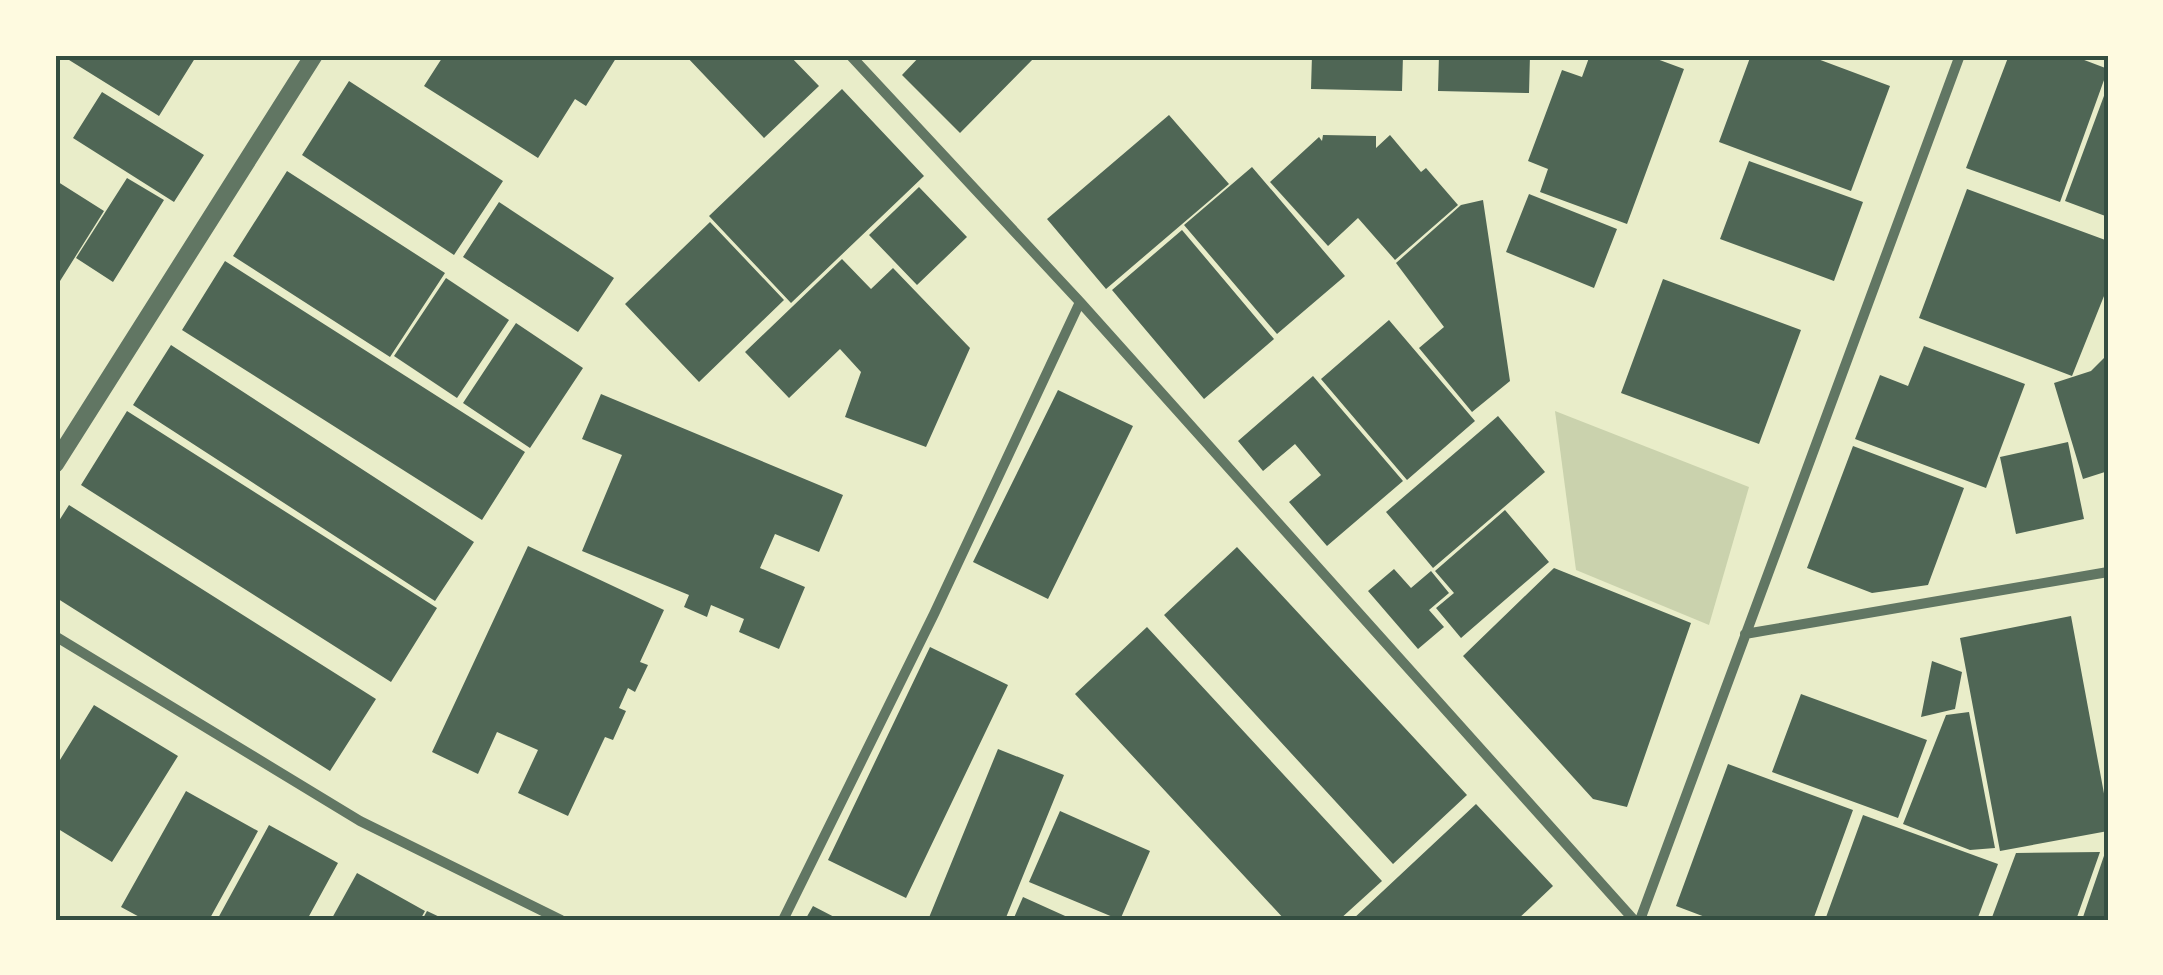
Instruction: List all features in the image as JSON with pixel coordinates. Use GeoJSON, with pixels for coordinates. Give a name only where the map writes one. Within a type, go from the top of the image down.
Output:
{"type":"FeatureCollection","features":[{"type":"Feature","properties":{"kind":"street"},"geometry":{"type":"LineString","coordinates":[[55,464],[314,55]]}},
{"type":"Feature","properties":{"kind":"street"},"geometry":{"type":"LineString","coordinates":[[850,55],[1080,302],[1637,920],[1960,55]]}},
{"type":"Feature","properties":{"kind":"street"},"geometry":{"type":"LineString","coordinates":[[783,920],[937,616],[1080,302]]}},
{"type":"Feature","properties":{"kind":"street"},"geometry":{"type":"LineString","coordinates":[[1744,634],[2108,572]]}},
{"type":"Feature","properties":{"kind":"street"},"geometry":{"type":"LineString","coordinates":[[55,636],[360,821],[562,920]]}},
{"type":"Feature","properties":{"kind":"green space"},"geometry":{"type":"Polygon","coordinates":[[[1555,411],[1749,487],[1709,625],[1576,570],[1555,411]]]}},
{"type":"Feature","properties":{"kind":"building"},"geometry":{"type":"Polygon","coordinates":[[[61,55],[197,55],[159,116],[61,55]]]}},
{"type":"Feature","properties":{"kind":"building"},"geometry":{"type":"Polygon","coordinates":[[[444,55],[618,55],[586,106],[575,99],[538,158],[424,86],[444,55]]]}},
{"type":"Feature","properties":{"kind":"building"},"geometry":{"type":"Polygon","coordinates":[[[685,55],[789,55],[819,86],[764,138],[685,55]]]}},
{"type":"Feature","properties":{"kind":"building"},"geometry":{"type":"Polygon","coordinates":[[[921,55],[1037,55],[960,133],[902,75],[921,55]]]}},
{"type":"Feature","properties":{"kind":"building"},"geometry":{"type":"Polygon","coordinates":[[[1312,55],[1403,55],[1402,91],[1311,89],[1312,55]]]}},
{"type":"Feature","properties":{"kind":"building"},"geometry":{"type":"Polygon","coordinates":[[[1439,55],[1530,55],[1529,93],[1438,91],[1439,55]]]}},
{"type":"Feature","properties":{"kind":"building"},"geometry":{"type":"Polygon","coordinates":[[[1590,55],[1646,55],[1684,69],[1627,224],[1540,192],[1548,169],[1528,161],[1562,70],[1582,77],[1590,55]]]}},
{"type":"Feature","properties":{"kind":"building"},"geometry":{"type":"Polygon","coordinates":[[[1751,55],[1807,55],[1890,86],[1851,191],[1719,142],[1751,55]]]}},
{"type":"Feature","properties":{"kind":"building"},"geometry":{"type":"Polygon","coordinates":[[[2009,55],[2071,55],[2108,69],[2060,202],[1966,168],[2009,55]]]}},
{"type":"Feature","properties":{"kind":"building"},"geometry":{"type":"Polygon","coordinates":[[[349,81],[503,181],[454,255],[302,155],[349,81]]]}},
{"type":"Feature","properties":{"kind":"building"},"geometry":{"type":"Polygon","coordinates":[[[2108,85],[2108,217],[2065,201],[2108,85]]]}},
{"type":"Feature","properties":{"kind":"building"},"geometry":{"type":"Polygon","coordinates":[[[842,89],[924,176],[791,303],[709,216],[842,89]]]}},
{"type":"Feature","properties":{"kind":"building"},"geometry":{"type":"Polygon","coordinates":[[[102,92],[204,155],[174,202],[73,138],[102,92]]]}},
{"type":"Feature","properties":{"kind":"building"},"geometry":{"type":"Polygon","coordinates":[[[1169,115],[1229,184],[1106,289],[1047,219],[1169,115]]]}},
{"type":"Feature","properties":{"kind":"building"},"geometry":{"type":"Polygon","coordinates":[[[1323,135],[1376,136],[1376,148],[1390,135],[1421,172],[1426,168],[1458,205],[1395,260],[1358,218],[1328,246],[1270,182],[1319,137],[1322,141],[1323,135]]]}},
{"type":"Feature","properties":{"kind":"building"},"geometry":{"type":"Polygon","coordinates":[[[1749,161],[1863,202],[1834,281],[1720,239],[1749,161]]]}},
{"type":"Feature","properties":{"kind":"building"},"geometry":{"type":"Polygon","coordinates":[[[1252,167],[1345,276],[1277,334],[1184,225],[1252,167]]]}},
{"type":"Feature","properties":{"kind":"building"},"geometry":{"type":"Polygon","coordinates":[[[287,171],[445,273],[390,357],[233,256],[287,171]]]}},
{"type":"Feature","properties":{"kind":"building"},"geometry":{"type":"Polygon","coordinates":[[[127,178],[164,200],[113,282],[76,258],[127,178]]]}},
{"type":"Feature","properties":{"kind":"building"},"geometry":{"type":"Polygon","coordinates":[[[55,180],[104,211],[55,289],[55,180]]]}},
{"type":"Feature","properties":{"kind":"building"},"geometry":{"type":"Polygon","coordinates":[[[919,187],[967,237],[917,285],[869,235],[919,187]]]}},
{"type":"Feature","properties":{"kind":"building"},"geometry":{"type":"Polygon","coordinates":[[[1967,189],[2108,241],[2108,286],[2072,376],[1919,318],[1967,189]]]}},
{"type":"Feature","properties":{"kind":"building"},"geometry":{"type":"Polygon","coordinates":[[[1529,194],[1617,229],[1594,288],[1506,252],[1529,194]]]}},
{"type":"Feature","properties":{"kind":"building"},"geometry":{"type":"Polygon","coordinates":[[[1483,200],[1510,381],[1472,412],[1419,348],[1444,327],[1396,263],[1461,205],[1483,200]]]}},
{"type":"Feature","properties":{"kind":"building"},"geometry":{"type":"Polygon","coordinates":[[[499,202],[614,278],[578,332],[463,257],[499,202]]]}},
{"type":"Feature","properties":{"kind":"building"},"geometry":{"type":"Polygon","coordinates":[[[710,222],[784,300],[699,382],[625,304],[710,222]]]}},
{"type":"Feature","properties":{"kind":"building"},"geometry":{"type":"Polygon","coordinates":[[[1182,230],[1274,339],[1204,399],[1112,290],[1182,230]]]}},
{"type":"Feature","properties":{"kind":"building"},"geometry":{"type":"Polygon","coordinates":[[[842,259],[871,289],[893,268],[970,348],[926,447],[845,417],[861,372],[840,349],[789,398],[745,352],[842,259]]]}},
{"type":"Feature","properties":{"kind":"building"},"geometry":{"type":"Polygon","coordinates":[[[225,261],[525,452],[482,520],[182,330],[225,261]]]}},
{"type":"Feature","properties":{"kind":"building"},"geometry":{"type":"Polygon","coordinates":[[[446,278],[509,320],[457,398],[394,356],[446,278]]]}},
{"type":"Feature","properties":{"kind":"building"},"geometry":{"type":"Polygon","coordinates":[[[1663,279],[1801,330],[1759,444],[1621,393],[1663,279]]]}},
{"type":"Feature","properties":{"kind":"building"},"geometry":{"type":"Polygon","coordinates":[[[1389,320],[1475,421],[1407,480],[1321,379],[1389,320]]]}},
{"type":"Feature","properties":{"kind":"building"},"geometry":{"type":"Polygon","coordinates":[[[516,323],[583,368],[530,448],[463,403],[516,323]]]}},
{"type":"Feature","properties":{"kind":"building"},"geometry":{"type":"Polygon","coordinates":[[[171,345],[474,542],[435,601],[133,405],[171,345]]]}},
{"type":"Feature","properties":{"kind":"building"},"geometry":{"type":"Polygon","coordinates":[[[1924,346],[2025,384],[1986,488],[1855,439],[1880,375],[1908,386],[1924,346]]]}},
{"type":"Feature","properties":{"kind":"building"},"geometry":{"type":"Polygon","coordinates":[[[2108,354],[2108,471],[2083,479],[2054,383],[2091,371],[2108,354]]]}},
{"type":"Feature","properties":{"kind":"building"},"geometry":{"type":"Polygon","coordinates":[[[1313,376],[1403,481],[1327,546],[1289,502],[1321,475],[1295,444],[1263,471],[1238,441],[1313,376]]]}},
{"type":"Feature","properties":{"kind":"building"},"geometry":{"type":"Polygon","coordinates":[[[1058,390],[1133,426],[1048,599],[973,562],[1058,390]]]}},
{"type":"Feature","properties":{"kind":"building"},"geometry":{"type":"Polygon","coordinates":[[[601,394],[843,495],[819,552],[775,534],[760,568],[805,587],[779,649],[739,632],[744,619],[711,605],[707,617],[684,607],[689,595],[582,551],[622,455],[582,439],[601,394]]]}},
{"type":"Feature","properties":{"kind":"building"},"geometry":{"type":"Polygon","coordinates":[[[127,411],[437,608],[391,682],[81,485],[127,411]]]}},
{"type":"Feature","properties":{"kind":"building"},"geometry":{"type":"Polygon","coordinates":[[[1498,416],[1545,472],[1433,568],[1386,512],[1498,416]]]}},
{"type":"Feature","properties":{"kind":"building"},"geometry":{"type":"Polygon","coordinates":[[[2068,442],[2084,519],[2016,534],[2000,457],[2068,442]]]}},
{"type":"Feature","properties":{"kind":"building"},"geometry":{"type":"Polygon","coordinates":[[[1853,446],[1964,488],[1928,585],[1872,593],[1807,568],[1853,446]]]}},
{"type":"Feature","properties":{"kind":"building"},"geometry":{"type":"Polygon","coordinates":[[[69,505],[376,699],[330,771],[55,597],[55,527],[69,505]]]}},
{"type":"Feature","properties":{"kind":"building"},"geometry":{"type":"Polygon","coordinates":[[[1505,510],[1549,562],[1461,638],[1436,608],[1454,593],[1435,571],[1505,510]]]}},
{"type":"Feature","properties":{"kind":"building"},"geometry":{"type":"Polygon","coordinates":[[[528,546],[664,610],[640,662],[648,665],[635,692],[628,688],[619,708],[626,711],[613,740],[605,737],[568,816],[518,793],[538,750],[497,732],[478,774],[432,752],[528,546]]]}},
{"type":"Feature","properties":{"kind":"building"},"geometry":{"type":"Polygon","coordinates":[[[1237,547],[1467,795],[1393,864],[1164,615],[1237,547]]]}},
{"type":"Feature","properties":{"kind":"building"},"geometry":{"type":"Polygon","coordinates":[[[1554,568],[1691,623],[1627,807],[1593,799],[1463,656],[1554,568]]]}},
{"type":"Feature","properties":{"kind":"building"},"geometry":{"type":"Polygon","coordinates":[[[1394,569],[1411,588],[1431,571],[1449,593],[1429,610],[1444,627],[1418,649],[1368,591],[1394,569]]]}},
{"type":"Feature","properties":{"kind":"building"},"geometry":{"type":"Polygon","coordinates":[[[2071,616],[2108,831],[2000,851],[1960,638],[2071,616]]]}},
{"type":"Feature","properties":{"kind":"building"},"geometry":{"type":"Polygon","coordinates":[[[1147,627],[1382,881],[1339,920],[1285,920],[1075,694],[1147,627]]]}},
{"type":"Feature","properties":{"kind":"building"},"geometry":{"type":"Polygon","coordinates":[[[930,647],[1008,685],[906,898],[828,860],[930,647]]]}},
{"type":"Feature","properties":{"kind":"building"},"geometry":{"type":"Polygon","coordinates":[[[1932,661],[1962,672],[1955,709],[1921,717],[1932,661]]]}},
{"type":"Feature","properties":{"kind":"building"},"geometry":{"type":"Polygon","coordinates":[[[1801,694],[1927,740],[1898,818],[1772,772],[1801,694]]]}},
{"type":"Feature","properties":{"kind":"building"},"geometry":{"type":"Polygon","coordinates":[[[94,705],[178,756],[112,862],[55,827],[55,768],[94,705]]]}},
{"type":"Feature","properties":{"kind":"building"},"geometry":{"type":"Polygon","coordinates":[[[1969,712],[1995,848],[1970,850],[1903,824],[1946,715],[1969,712]]]}},
{"type":"Feature","properties":{"kind":"building"},"geometry":{"type":"Polygon","coordinates":[[[998,749],[1064,775],[1005,920],[928,920],[998,749]]]}},
{"type":"Feature","properties":{"kind":"building"},"geometry":{"type":"Polygon","coordinates":[[[1728,764],[1853,810],[1813,920],[1713,920],[1676,906],[1728,764]]]}},
{"type":"Feature","properties":{"kind":"building"},"geometry":{"type":"Polygon","coordinates":[[[186,791],[258,831],[209,920],[145,920],[121,907],[186,791]]]}},
{"type":"Feature","properties":{"kind":"building"},"geometry":{"type":"Polygon","coordinates":[[[1476,804],[1553,886],[1517,920],[1352,920],[1476,804]]]}},
{"type":"Feature","properties":{"kind":"building"},"geometry":{"type":"Polygon","coordinates":[[[1060,811],[1150,851],[1120,920],[1029,882],[1060,811]]]}},
{"type":"Feature","properties":{"kind":"building"},"geometry":{"type":"Polygon","coordinates":[[[1863,815],[1998,864],[1977,920],[1825,920],[1863,815]]]}},
{"type":"Feature","properties":{"kind":"building"},"geometry":{"type":"Polygon","coordinates":[[[269,825],[338,863],[308,918],[217,920],[269,825]]]}},
{"type":"Feature","properties":{"kind":"building"},"geometry":{"type":"Polygon","coordinates":[[[2107,847],[2108,920],[2082,920],[2107,847]]]}},
{"type":"Feature","properties":{"kind":"building"},"geometry":{"type":"Polygon","coordinates":[[[2100,852],[2076,920],[1991,920],[2016,853],[2100,852]]]}},
{"type":"Feature","properties":{"kind":"building"},"geometry":{"type":"Polygon","coordinates":[[[357,873],[425,911],[420,920],[331,920],[357,873]]]}},
{"type":"Feature","properties":{"kind":"building"},"geometry":{"type":"Polygon","coordinates":[[[1023,897],[1074,920],[1013,920],[1023,897]]]}},
{"type":"Feature","properties":{"kind":"building"},"geometry":{"type":"Polygon","coordinates":[[[813,906],[840,920],[805,920],[813,906]]]}},
{"type":"Feature","properties":{"kind":"building"},"geometry":{"type":"Polygon","coordinates":[[[427,911],[446,920],[422,920],[427,911]]]}}]}
